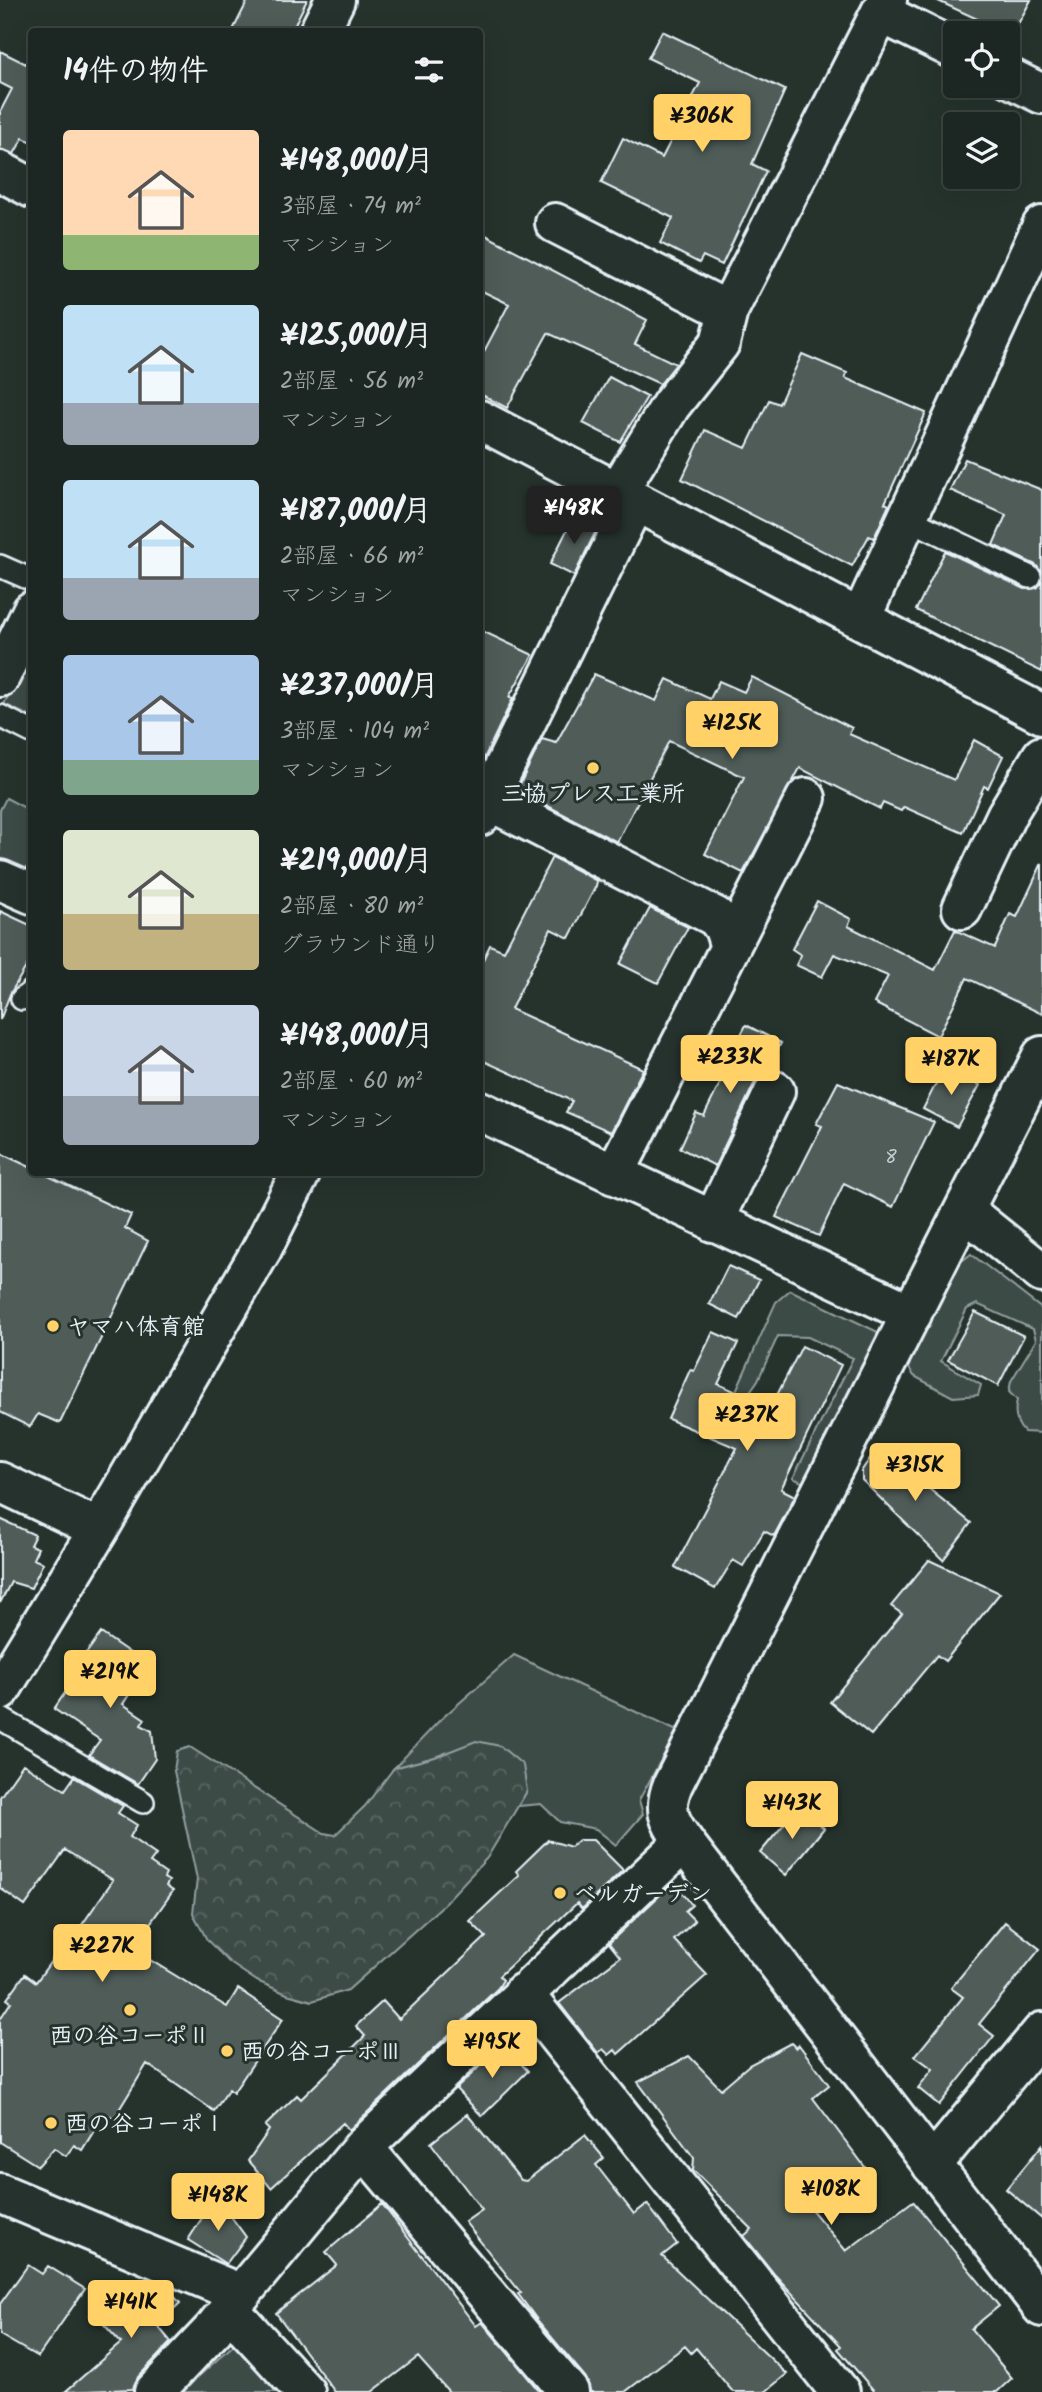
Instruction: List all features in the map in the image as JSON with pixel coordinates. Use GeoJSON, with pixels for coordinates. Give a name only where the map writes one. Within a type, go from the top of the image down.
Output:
{"type":"FeatureCollection","features":[{"type":"Feature","properties":{"kind":"street"},"geometry":{"type":"LineString","coordinates":[[321,28],[335,0]]}},
{"type":"Feature","properties":{"kind":"street"},"geometry":{"type":"LineString","coordinates":[[730,947],[724,928],[716,917],[484,808],[671,405],[720,343],[728,311],[884,6],[943,42]]}},
{"type":"Feature","properties":{"kind":"street"},"geometry":{"type":"LineString","coordinates":[[1020,83],[1042,94]]}},
{"type":"Feature","properties":{"kind":"street"},"geometry":{"type":"LineString","coordinates":[[0,172],[28,186]]}},
{"type":"Feature","properties":{"kind":"street"},"geometry":{"type":"LineString","coordinates":[[555,223],[728,311]]}},
{"type":"Feature","properties":{"kind":"street"},"geometry":{"type":"LineString","coordinates":[[860,618],[909,519],[1042,226]]}},
{"type":"Feature","properties":{"kind":"street"},"geometry":{"type":"LineString","coordinates":[[483,422],[1042,714]]}},
{"type":"Feature","properties":{"kind":"street"},"geometry":{"type":"LineString","coordinates":[[0,677],[28,619]]}},
{"type":"Feature","properties":{"kind":"street"},"geometry":{"type":"LineString","coordinates":[[962,909],[1007,814],[1042,756]]}},
{"type":"Feature","properties":{"kind":"street"},"geometry":{"type":"LineString","coordinates":[[614,1175],[806,798]]}},
{"type":"Feature","properties":{"kind":"street"},"geometry":{"type":"LineString","coordinates":[[0,880],[28,892]]}},
{"type":"Feature","properties":{"kind":"street"},"geometry":{"type":"LineString","coordinates":[[1042,1056],[673,1784],[666,1803],[666,1813],[684,1842],[1042,2307]]}},
{"type":"Feature","properties":{"kind":"street"},"geometry":{"type":"LineString","coordinates":[[713,1222],[775,1091]]}},
{"type":"Feature","properties":{"kind":"street"},"geometry":{"type":"LineString","coordinates":[[483,1112],[912,1314]]}},
{"type":"Feature","properties":{"kind":"street"},"geometry":{"type":"LineString","coordinates":[[0,1690],[99,1529],[262,1248],[300,1176]]}},
{"type":"Feature","properties":{"kind":"street"},"geometry":{"type":"LineString","coordinates":[[964,1210],[1042,1273]]}},
{"type":"Feature","properties":{"kind":"street"},"geometry":{"type":"LineString","coordinates":[[0,1482],[99,1529]]}},
{"type":"Feature","properties":{"kind":"street"},"geometry":{"type":"LineString","coordinates":[[154,2392],[236,2302],[363,2147],[684,1842]]}},
{"type":"Feature","properties":{"kind":"street"},"geometry":{"type":"LineString","coordinates":[[523,1993],[840,2392]]}},
{"type":"Feature","properties":{"kind":"street"},"geometry":{"type":"LineString","coordinates":[[932,2165],[1042,2032]]}},
{"type":"Feature","properties":{"kind":"street"},"geometry":{"type":"LineString","coordinates":[[363,2147],[569,2392]]}},
{"type":"Feature","properties":{"kind":"street"},"geometry":{"type":"LineString","coordinates":[[0,2193],[236,2302],[305,2392]]}},
{"type":"Feature","properties":{"kind":"lane"},"geometry":{"type":"LineString","coordinates":[[909,519],[1030,577]]}},
{"type":"Feature","properties":{"kind":"lane"},"geometry":{"type":"LineString","coordinates":[[0,566],[28,578]]}},
{"type":"Feature","properties":{"kind":"lane"},"geometry":{"type":"LineString","coordinates":[[0,716],[28,730]]}},
{"type":"Feature","properties":{"kind":"lane"},"geometry":{"type":"LineString","coordinates":[[0,1718],[143,1802]]}},
{"type":"Feature","properties":{"kind":"green space"},"geometry":{"type":"Polygon","coordinates":[[[28,658],[28,716],[4,704],[28,658]]]}},
{"type":"Feature","properties":{"kind":"green space"},"geometry":{"type":"Polygon","coordinates":[[[6,798],[28,809],[28,872],[0,858],[0,810],[6,798]]]}},
{"type":"Feature","properties":{"kind":"green space"},"geometry":{"type":"Polygon","coordinates":[[[971,1254],[1042,1309],[1042,1433],[1024,1432],[1021,1429],[1016,1417],[1017,1400],[1009,1392],[1011,1381],[1036,1340],[1033,1329],[977,1304],[967,1309],[941,1361],[981,1385],[978,1395],[953,1397],[914,1376],[909,1368],[910,1360],[954,1267],[971,1254]]]}},
{"type":"Feature","properties":{"kind":"green space"},"geometry":{"type":"Polygon","coordinates":[[[790,1290],[882,1334],[806,1484],[793,1478],[853,1358],[808,1337],[778,1336],[758,1380],[744,1400],[735,1393],[776,1302],[790,1290]]]}},
{"type":"Feature","properties":{"kind":"green space"},"geometry":{"type":"Polygon","coordinates":[[[514,1655],[677,1731],[639,1800],[643,1814],[616,1845],[596,1829],[560,1822],[541,1804],[518,1806],[527,1791],[435,1757],[394,1768],[440,1720],[514,1655]]]}},
{"type":"Feature","properties":{"kind":"green space"},"geometry":{"type":"Polygon","coordinates":[[[476,1741],[500,1746],[523,1765],[527,1791],[487,1858],[441,1907],[348,1990],[312,2001],[287,1994],[257,1981],[230,1963],[207,1940],[193,1913],[197,1879],[174,1771],[177,1751],[190,1747],[324,1833],[335,1835],[365,1806],[394,1768],[435,1757],[476,1741]]]}},
{"type":"Feature","properties":{"kind":"green space"},"geometry":{"type":"Polygon","coordinates":[[[237,2342],[279,2392],[181,2392],[237,2342]]]}},
{"type":"Feature","properties":{"kind":"building"},"geometry":{"type":"Polygon","coordinates":[[[248,0],[307,0],[293,28],[234,28],[248,0]]]}},
{"type":"Feature","properties":{"kind":"building"},"geometry":{"type":"Polygon","coordinates":[[[936,0],[1031,0],[1020,21],[982,21],[936,0]]]}},
{"type":"Feature","properties":{"kind":"building"},"geometry":{"type":"Polygon","coordinates":[[[662,31],[785,90],[752,164],[766,171],[722,265],[703,256],[699,263],[660,243],[673,218],[601,183],[623,138],[662,158],[700,83],[648,58],[662,31]]]}},
{"type":"Feature","properties":{"kind":"building"},"geometry":{"type":"Polygon","coordinates":[[[0,51],[26,64],[28,61],[28,140],[23,138],[14,154],[0,149],[0,112],[12,89],[0,83],[0,51]]]}},
{"type":"Feature","properties":{"kind":"building"},"geometry":{"type":"Polygon","coordinates":[[[483,234],[647,320],[635,344],[676,364],[660,384],[548,333],[507,408],[483,396],[483,353],[509,304],[483,291],[483,234]]]}},
{"type":"Feature","properties":{"kind":"building"},"geometry":{"type":"Polygon","coordinates":[[[802,354],[847,373],[845,378],[926,413],[885,503],[889,505],[874,538],[869,536],[852,566],[682,479],[705,430],[746,448],[769,400],[779,404],[802,354]]]}},
{"type":"Feature","properties":{"kind":"building"},"geometry":{"type":"Polygon","coordinates":[[[609,377],[647,397],[620,442],[583,423],[609,377]]]}},
{"type":"Feature","properties":{"kind":"building"},"geometry":{"type":"Polygon","coordinates":[[[965,459],[1042,490],[1042,573],[1036,565],[993,545],[1006,515],[950,490],[965,459]]]}},
{"type":"Feature","properties":{"kind":"building"},"geometry":{"type":"Polygon","coordinates":[[[574,516],[598,527],[574,576],[550,564],[574,516]]]}},
{"type":"Feature","properties":{"kind":"building"},"geometry":{"type":"Polygon","coordinates":[[[945,551],[1025,589],[1037,588],[1042,582],[1042,672],[916,610],[945,551]]]}},
{"type":"Feature","properties":{"kind":"building"},"geometry":{"type":"Polygon","coordinates":[[[483,631],[533,655],[509,697],[513,698],[483,761],[483,631]]]}},
{"type":"Feature","properties":{"kind":"building"},"geometry":{"type":"Polygon","coordinates":[[[594,674],[656,701],[667,679],[710,699],[719,681],[744,692],[752,677],[852,728],[849,734],[954,780],[974,740],[1003,756],[988,788],[984,786],[963,833],[904,807],[901,811],[883,803],[880,809],[800,768],[743,873],[705,854],[744,777],[669,741],[617,842],[517,790],[542,739],[556,743],[594,674]]]}},
{"type":"Feature","properties":{"kind":"building"},"geometry":{"type":"Polygon","coordinates":[[[552,857],[597,881],[569,938],[551,929],[511,1009],[643,1069],[611,1132],[566,1112],[572,1101],[484,1061],[483,1064],[483,960],[490,945],[504,951],[552,857]]]}},
{"type":"Feature","properties":{"kind":"building"},"geometry":{"type":"Polygon","coordinates":[[[1042,863],[1042,1014],[967,978],[938,1036],[874,1003],[888,976],[834,954],[822,977],[796,965],[801,955],[792,949],[817,901],[851,919],[848,926],[935,970],[955,930],[995,948],[1010,914],[1017,917],[1042,863]]]}},
{"type":"Feature","properties":{"kind":"building"},"geometry":{"type":"Polygon","coordinates":[[[650,908],[688,927],[658,983],[620,964],[650,908]]]}},
{"type":"Feature","properties":{"kind":"building"},"geometry":{"type":"Polygon","coordinates":[[[0,911],[28,924],[28,964],[10,994],[0,1020],[0,911]]]}},
{"type":"Feature","properties":{"kind":"building"},"geometry":{"type":"Polygon","coordinates":[[[746,1025],[781,1043],[766,1072],[755,1082],[715,1166],[680,1148],[696,1113],[704,1116],[728,1067],[725,1065],[746,1025]]]}},
{"type":"Feature","properties":{"kind":"building"},"geometry":{"type":"Polygon","coordinates":[[[944,1068],[980,1085],[957,1127],[923,1109],[944,1068]]]}},
{"type":"Feature","properties":{"kind":"building"},"geometry":{"type":"Polygon","coordinates":[[[838,1082],[934,1122],[893,1207],[844,1183],[819,1236],[776,1217],[822,1126],[816,1124],[838,1082]]]}},
{"type":"Feature","properties":{"kind":"building","name":"ヤマハ体育館"},"geometry":{"type":"Polygon","coordinates":[[[0,1153],[28,1166],[28,1176],[48,1176],[131,1215],[125,1228],[148,1241],[60,1423],[38,1414],[30,1427],[0,1412],[0,1153]]]}},
{"type":"Feature","properties":{"kind":"building"},"geometry":{"type":"Polygon","coordinates":[[[728,1266],[759,1280],[739,1319],[709,1304],[728,1266]]]}},
{"type":"Feature","properties":{"kind":"building"},"geometry":{"type":"Polygon","coordinates":[[[975,1312],[1024,1336],[998,1386],[948,1360],[975,1312]]]}},
{"type":"Feature","properties":{"kind":"building"},"geometry":{"type":"Polygon","coordinates":[[[713,1332],[738,1343],[718,1384],[771,1407],[802,1346],[841,1365],[781,1489],[795,1496],[774,1536],[764,1531],[743,1566],[733,1560],[715,1589],[675,1567],[737,1448],[668,1419],[690,1370],[694,1371],[713,1332]]]}},
{"type":"Feature","properties":{"kind":"building"},"geometry":{"type":"Polygon","coordinates":[[[878,1447],[971,1523],[943,1560],[862,1480],[862,1470],[878,1447]]]}},
{"type":"Feature","properties":{"kind":"building"},"geometry":{"type":"Polygon","coordinates":[[[0,1519],[35,1535],[30,1545],[38,1548],[33,1559],[43,1563],[31,1588],[11,1582],[0,1603],[0,1519]]]}},
{"type":"Feature","properties":{"kind":"building"},"geometry":{"type":"Polygon","coordinates":[[[929,1560],[1000,1593],[945,1661],[937,1655],[871,1735],[830,1702],[902,1614],[891,1606],[929,1560]]]}},
{"type":"Feature","properties":{"kind":"building"},"geometry":{"type":"Polygon","coordinates":[[[101,1633],[130,1653],[125,1661],[133,1666],[128,1674],[138,1681],[123,1704],[145,1719],[141,1725],[152,1731],[155,1759],[138,1784],[89,1755],[100,1740],[54,1709],[84,1665],[80,1662],[101,1633]]]}},
{"type":"Feature","properties":{"kind":"building"},"geometry":{"type":"Polygon","coordinates":[[[23,1764],[65,1790],[74,1777],[123,1806],[118,1813],[137,1825],[130,1837],[156,1855],[150,1863],[166,1874],[164,1878],[169,1881],[166,1886],[173,1891],[132,1949],[227,2007],[238,1989],[283,2019],[233,2093],[229,2089],[214,2111],[147,2064],[114,2118],[105,2113],[82,2150],[74,2145],[66,2156],[54,2148],[38,2166],[0,2142],[0,2019],[11,2002],[7,1999],[25,1974],[36,1982],[67,1939],[70,1942],[113,1880],[65,1850],[25,1906],[0,1888],[0,1797],[23,1764]]]}},
{"type":"Feature","properties":{"kind":"building"},"geometry":{"type":"Polygon","coordinates":[[[799,1806],[824,1828],[786,1875],[760,1853],[799,1806]]]}},
{"type":"Feature","properties":{"kind":"building"},"geometry":{"type":"Polygon","coordinates":[[[548,1840],[571,1847],[579,1840],[593,1840],[623,1870],[582,1909],[577,1903],[499,1976],[503,1980],[498,1988],[349,2130],[343,2123],[271,2188],[248,2161],[269,2130],[265,2126],[297,2095],[301,2099],[365,2036],[356,2026],[383,2001],[399,2019],[486,1937],[470,1921],[519,1875],[516,1871],[548,1840]]]}},
{"type":"Feature","properties":{"kind":"building"},"geometry":{"type":"Polygon","coordinates":[[[674,1882],[692,1905],[685,1911],[695,1921],[674,1940],[707,1975],[618,2054],[615,2050],[609,2055],[603,2049],[598,2053],[559,2003],[620,1957],[609,1943],[674,1882]]]}},
{"type":"Feature","properties":{"kind":"building"},"geometry":{"type":"Polygon","coordinates":[[[1005,1922],[1040,1949],[979,2024],[994,2036],[939,2105],[918,2088],[933,2069],[915,2056],[963,1997],[951,1988],[1005,1922]]]}},
{"type":"Feature","properties":{"kind":"building"},"geometry":{"type":"Polygon","coordinates":[[[791,2043],[796,2048],[799,2045],[829,2085],[813,2098],[865,2167],[811,2209],[846,2251],[913,2201],[999,2306],[971,2329],[1012,2378],[997,2392],[875,2392],[838,2349],[841,2346],[775,2275],[744,2236],[752,2229],[693,2170],[694,2158],[638,2082],[689,2056],[721,2089],[749,2065],[791,2043]]]}},
{"type":"Feature","properties":{"kind":"building"},"geometry":{"type":"Polygon","coordinates":[[[503,2044],[528,2071],[482,2116],[456,2089],[503,2044]]]}},
{"type":"Feature","properties":{"kind":"building"},"geometry":{"type":"Polygon","coordinates":[[[467,2114],[521,2180],[526,2181],[585,2135],[604,2158],[596,2165],[634,2214],[647,2204],[677,2244],[662,2256],[787,2374],[765,2392],[733,2392],[696,2348],[691,2353],[685,2346],[625,2392],[590,2392],[586,2378],[538,2321],[518,2294],[521,2293],[465,2222],[482,2210],[431,2143],[467,2114]]]}},
{"type":"Feature","properties":{"kind":"building"},"geometry":{"type":"Polygon","coordinates":[[[1042,2145],[1042,2219],[1006,2189],[1042,2145]]]}},
{"type":"Feature","properties":{"kind":"building"},"geometry":{"type":"Polygon","coordinates":[[[216,2196],[246,2237],[226,2264],[188,2240],[216,2196]]]}},
{"type":"Feature","properties":{"kind":"building"},"geometry":{"type":"Polygon","coordinates":[[[382,2204],[476,2326],[482,2322],[540,2392],[449,2392],[418,2357],[372,2392],[335,2392],[276,2313],[337,2265],[326,2252],[382,2204]]]}},
{"type":"Feature","properties":{"kind":"building"},"geometry":{"type":"Polygon","coordinates":[[[28,2265],[42,2274],[48,2266],[85,2289],[38,2357],[0,2335],[0,2304],[28,2265]]]}},
{"type":"Feature","properties":{"kind":"building"},"geometry":{"type":"Polygon","coordinates":[[[164,2285],[180,2303],[157,2325],[171,2342],[138,2377],[133,2389],[65,2392],[121,2343],[99,2319],[134,2287],[140,2292],[164,2285]]]}},
{"type":"Feature","properties":{"kind":"place","name":"三協プレス工業所"},"geometry":{"type":"Point","coordinates":[593,768]}},
{"type":"Feature","properties":{"kind":"place","name":"ヤマハ体育館"},"geometry":{"type":"Point","coordinates":[53,1326]}},
{"type":"Feature","properties":{"kind":"place","name":"ベルガーデン"},"geometry":{"type":"Point","coordinates":[560,1893]}},
{"type":"Feature","properties":{"kind":"place","name":"西の谷コーポⅡ"},"geometry":{"type":"Point","coordinates":[130,2010]}},
{"type":"Feature","properties":{"kind":"place","name":"西の谷コーポⅢ"},"geometry":{"type":"Point","coordinates":[227,2051]}},
{"type":"Feature","properties":{"kind":"place","name":"西の谷コーポⅠ"},"geometry":{"type":"Point","coordinates":[51,2123]}}]}
